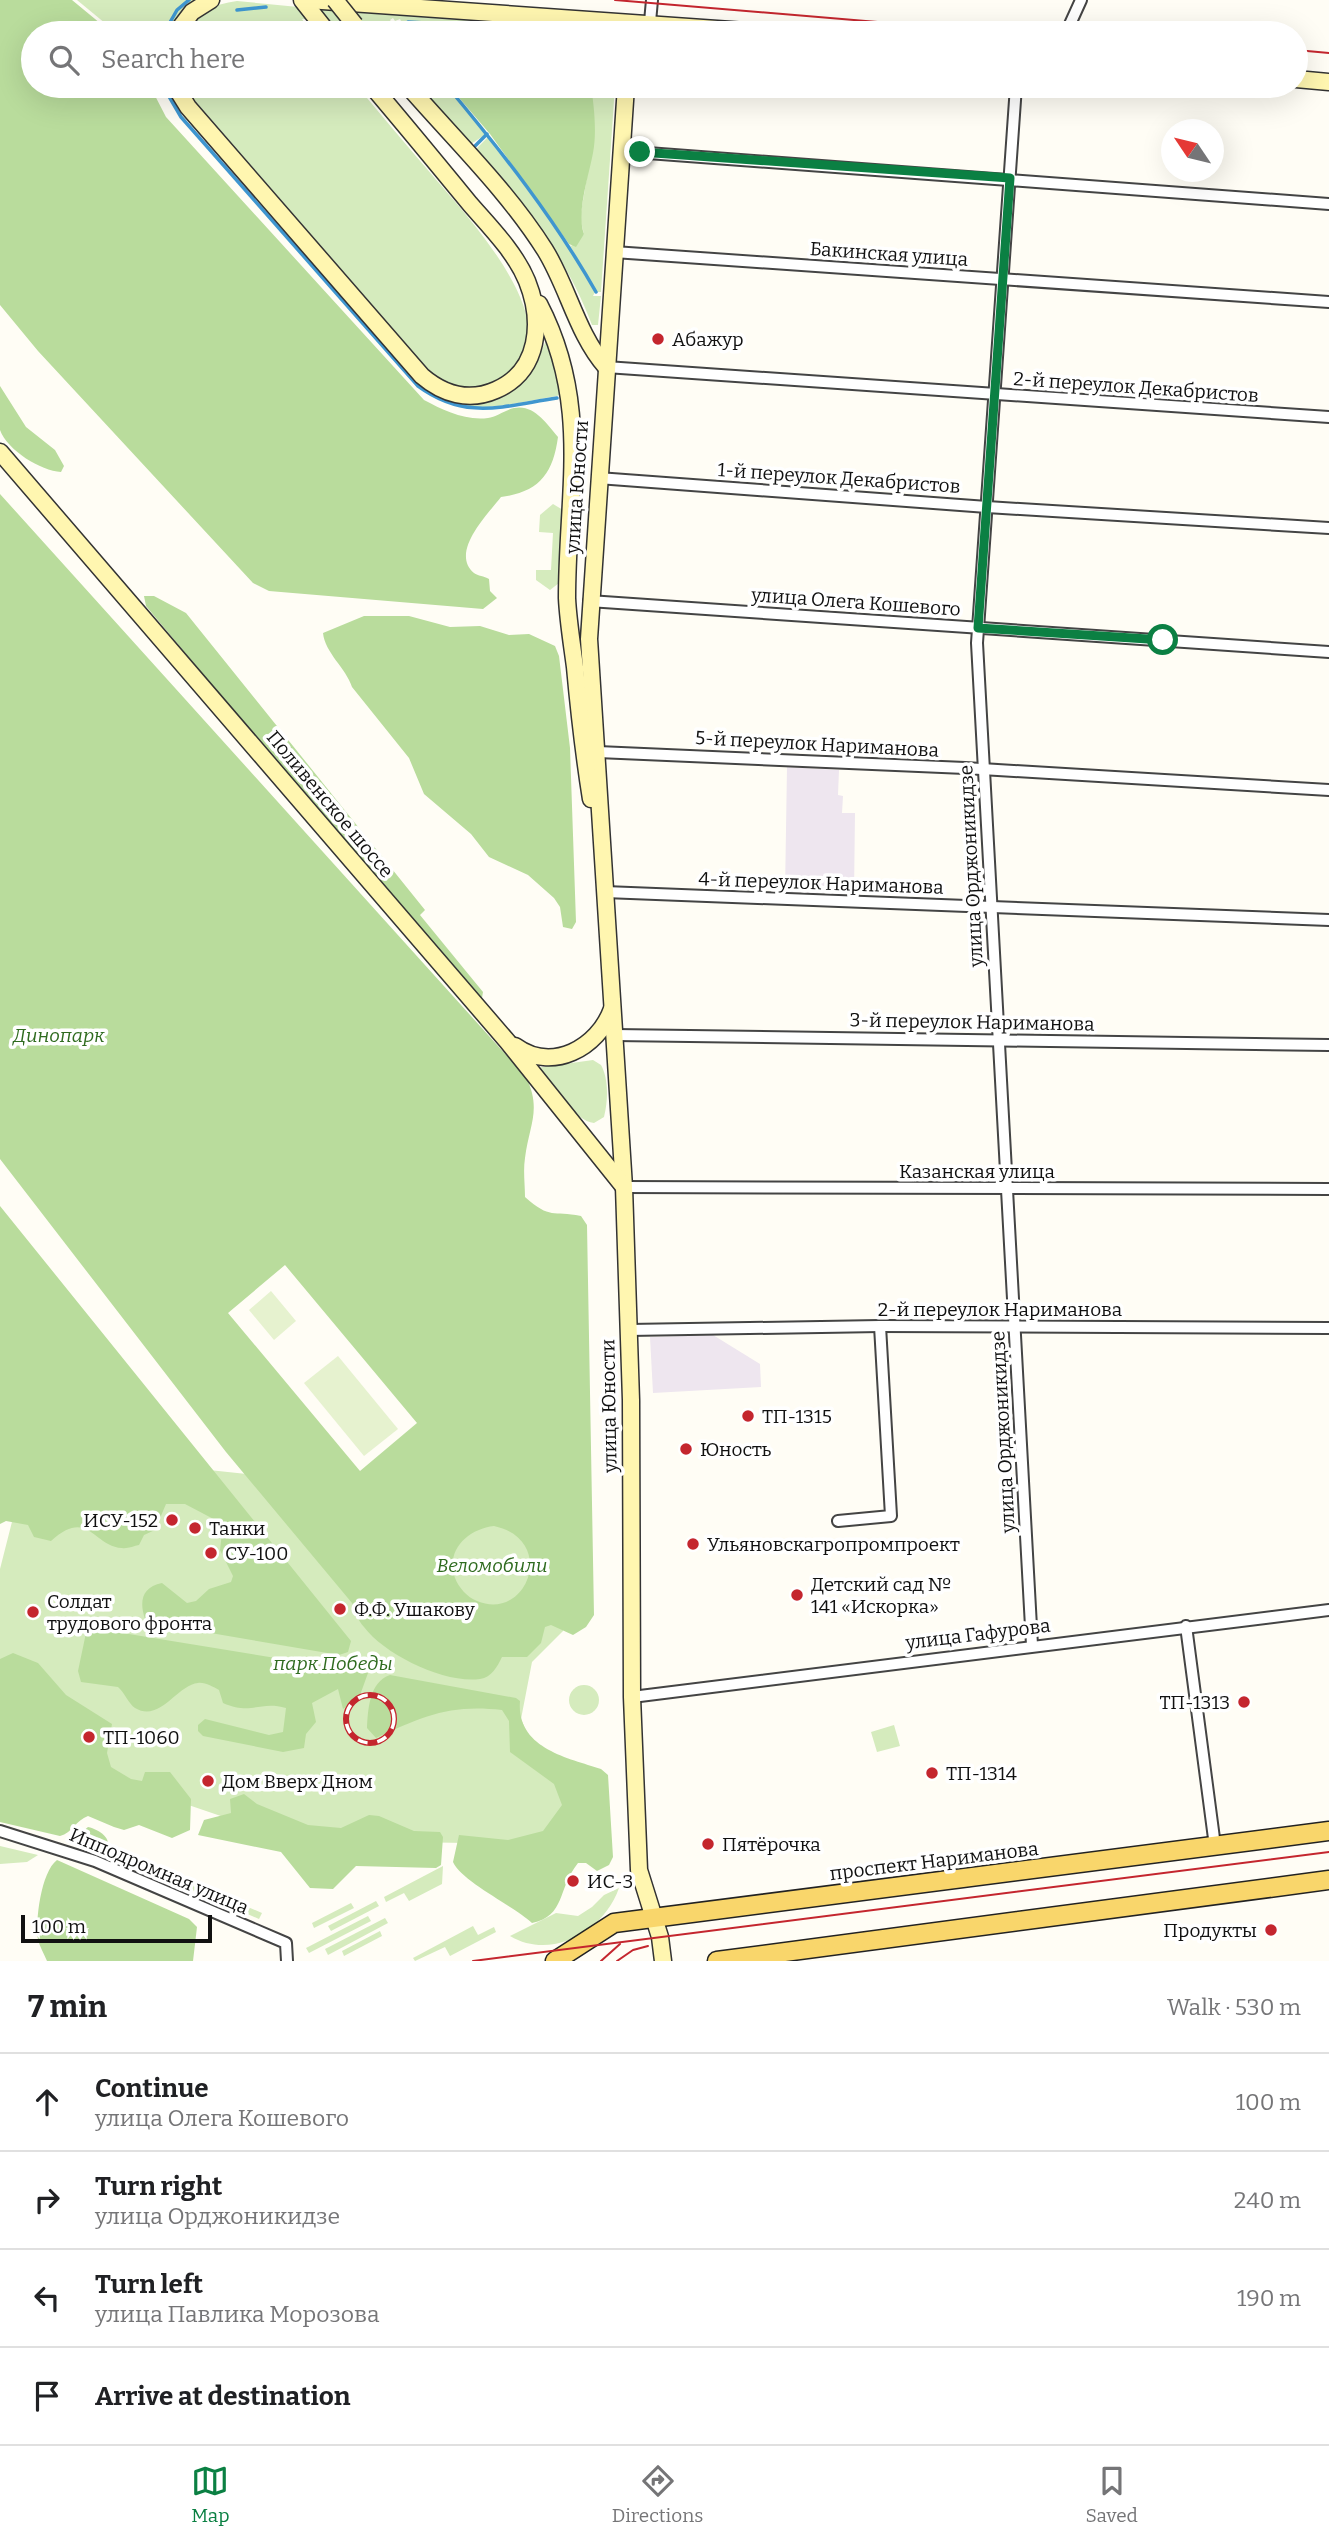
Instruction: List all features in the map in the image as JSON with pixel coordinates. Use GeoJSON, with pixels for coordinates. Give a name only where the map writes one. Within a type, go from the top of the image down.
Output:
{"type":"FeatureCollection","features":[{"type":"Feature","properties":{"kind":"main road"},"geometry":{"type":"LineString","coordinates":[[185,21],[192,12],[211,0]]}},
{"type":"Feature","properties":{"kind":"main road"},"geometry":{"type":"LineString","coordinates":[[302,0],[318,21]]}},
{"type":"Feature","properties":{"kind":"main road"},"geometry":{"type":"LineString","coordinates":[[308,0],[607,19]]}},
{"type":"Feature","properties":{"kind":"main road"},"geometry":{"type":"LineString","coordinates":[[335,0],[352,21]]}},
{"type":"Feature","properties":{"kind":"main road"},"geometry":{"type":"LineString","coordinates":[[477,0],[613,21]]}},
{"type":"Feature","properties":{"kind":"main road"},"geometry":{"type":"LineString","coordinates":[[1308,80],[1329,82]]}},
{"type":"Feature","properties":{"kind":"main road"},"geometry":{"type":"LineString","coordinates":[[182,98],[422,376],[438,388],[458,395],[488,393],[507,384],[522,371],[532,353],[537,333],[526,281]]}},
{"type":"Feature","properties":{"kind":"main road","name":"улица Юности"},"geometry":{"type":"LineString","coordinates":[[382,98],[494,232],[526,281],[552,330],[565,369],[573,410],[574,451],[567,600],[584,751],[604,892]]}},
{"type":"Feature","properties":{"kind":"main road"},"geometry":{"type":"LineString","coordinates":[[418,98],[514,208],[543,247],[560,274],[590,348],[606,367]]}},
{"type":"Feature","properties":{"kind":"main road","name":"улица Юности"},"geometry":{"type":"LineString","coordinates":[[625,98],[589,601],[604,892],[624,1187],[629,1330],[632,1697],[639,1870],[654,1918],[663,1961]]}},
{"type":"Feature","properties":{"kind":"main road","name":"Поливенское шоссе"},"geometry":{"type":"LineString","coordinates":[[0,452],[508,1041],[624,1187]]}},
{"type":"Feature","properties":{"kind":"main road"},"geometry":{"type":"LineString","coordinates":[[508,1041],[533,1055],[563,1056],[577,1051],[595,1039],[608,1021],[613,1007]]}},
{"type":"Feature","properties":{"kind":"main road","name":"проспект Нариманова"},"geometry":{"type":"LineString","coordinates":[[555,1961],[614,1923],[1329,1831]]}},
{"type":"Feature","properties":{"kind":"main road"},"geometry":{"type":"LineString","coordinates":[[717,1961],[1329,1880]]}},
{"type":"Feature","properties":{"kind":"street"},"geometry":{"type":"LineString","coordinates":[[650,21],[652,0]]}},
{"type":"Feature","properties":{"kind":"street"},"geometry":{"type":"LineString","coordinates":[[1071,21],[1081,0]]}},
{"type":"Feature","properties":{"kind":"street","name":"улица Орджоникидзе"},"geometry":{"type":"LineString","coordinates":[[1015,98],[978,628],[1032,1645]]}},
{"type":"Feature","properties":{"kind":"street"},"geometry":{"type":"LineString","coordinates":[[621,151],[1010,178],[1329,204]]}},
{"type":"Feature","properties":{"kind":"street","name":"Бакинская улица"},"geometry":{"type":"LineString","coordinates":[[614,252],[1329,302]]}},
{"type":"Feature","properties":{"kind":"street","name":"2-й переулок Декабристов"},"geometry":{"type":"LineString","coordinates":[[606,367],[1329,417]]}},
{"type":"Feature","properties":{"kind":"street","name":"1-й переулок Декабристов"},"geometry":{"type":"LineString","coordinates":[[598,478],[987,507],[1329,528]]}},
{"type":"Feature","properties":{"kind":"street","name":"улица Олега Кошевого"},"geometry":{"type":"LineString","coordinates":[[589,601],[1329,652]]}},
{"type":"Feature","properties":{"kind":"street","name":"5-й переулок Нариманова"},"geometry":{"type":"LineString","coordinates":[[598,752],[984,769],[1329,790]]}},
{"type":"Feature","properties":{"kind":"street","name":"4-й переулок Нариманова"},"geometry":{"type":"LineString","coordinates":[[604,892],[1329,920]]}},
{"type":"Feature","properties":{"kind":"street","name":"3-й переулок Нариманова"},"geometry":{"type":"LineString","coordinates":[[615,1035],[1329,1045]]}},
{"type":"Feature","properties":{"kind":"street","name":"Казанская улица"},"geometry":{"type":"LineString","coordinates":[[624,1187],[1329,1189]]}},
{"type":"Feature","properties":{"kind":"street"},"geometry":{"type":"LineString","coordinates":[[838,1521],[891,1516],[880,1326]]}},
{"type":"Feature","properties":{"kind":"street","name":"2-й переулок Нариманова"},"geometry":{"type":"LineString","coordinates":[[629,1330],[880,1326],[1329,1328]]}},
{"type":"Feature","properties":{"kind":"street","name":"улица Гафурова"},"geometry":{"type":"LineString","coordinates":[[632,1697],[1329,1610]]}},
{"type":"Feature","properties":{"kind":"street"},"geometry":{"type":"LineString","coordinates":[[1186,1626],[1215,1846]]}},
{"type":"Feature","properties":{"kind":"street","name":"Ипподромная улица"},"geometry":{"type":"LineString","coordinates":[[0,1831],[95,1861],[286,1943],[287,1961]]}},
{"type":"Feature","properties":{"kind":"shaded area"},"geometry":{"type":"Polygon","coordinates":[[[787,767],[839,770],[838,795],[843,796],[842,813],[855,813],[854,894],[785,892],[787,767]]]}},
{"type":"Feature","properties":{"kind":"shaded area"},"geometry":{"type":"Polygon","coordinates":[[[713,1335],[760,1364],[761,1387],[653,1393],[650,1337],[713,1335]]]}},
{"type":"Feature","properties":{"kind":"green space"},"geometry":{"type":"Polygon","coordinates":[[[0,0],[72,0],[97,21],[21,21],[21,98],[156,98],[166,117],[424,400],[471,418],[488,418],[511,409],[528,409],[539,416],[558,437],[552,461],[542,479],[525,491],[501,497],[468,544],[467,564],[474,573],[489,579],[490,591],[497,598],[483,609],[269,591],[253,583],[38,351],[0,305],[0,0]]]}},
{"type":"Feature","properties":{"kind":"green space"},"geometry":{"type":"Polygon","coordinates":[[[77,0],[200,0],[181,21],[102,21],[77,0]]]}},
{"type":"Feature","properties":{"kind":"green space"},"geometry":{"type":"Polygon","coordinates":[[[237,1],[484,21],[395,21],[393,18],[391,21],[193,21],[220,5],[237,1]]]}},
{"type":"Feature","properties":{"kind":"green space"},"geometry":{"type":"Polygon","coordinates":[[[172,98],[180,98],[418,377],[494,398],[510,391],[529,375],[547,339],[562,393],[488,407],[455,403],[423,387],[183,116],[172,98]]]}},
{"type":"Feature","properties":{"kind":"green space"},"geometry":{"type":"Polygon","coordinates":[[[192,98],[367,98],[494,251],[513,282],[526,313],[528,342],[517,367],[489,385],[474,388],[452,385],[433,375],[192,98]]]}},
{"type":"Feature","properties":{"kind":"green space"},"geometry":{"type":"Polygon","coordinates":[[[430,98],[456,98],[486,134],[471,144],[430,98]]]}},
{"type":"Feature","properties":{"kind":"green space"},"geometry":{"type":"Polygon","coordinates":[[[459,98],[592,98],[594,145],[582,205],[584,234],[576,247],[569,244],[490,134],[459,98]]]}},
{"type":"Feature","properties":{"kind":"green space"},"geometry":{"type":"Polygon","coordinates":[[[592,98],[614,98],[601,292],[597,292],[569,244],[571,246],[584,234],[580,218],[594,136],[592,98]]]}},
{"type":"Feature","properties":{"kind":"green space"},"geometry":{"type":"Polygon","coordinates":[[[488,137],[560,233],[595,292],[593,296],[601,296],[598,325],[592,325],[557,253],[511,190],[476,149],[488,137]]]}},
{"type":"Feature","properties":{"kind":"green space"},"geometry":{"type":"Polygon","coordinates":[[[0,386],[26,427],[55,450],[64,466],[61,472],[35,464],[17,452],[4,438],[0,430],[0,386]]]}},
{"type":"Feature","properties":{"kind":"green space","name":"Динопарк"},"geometry":{"type":"Polygon","coordinates":[[[0,494],[526,1077],[534,1108],[524,1163],[525,1197],[546,1212],[581,1216],[587,1225],[594,1615],[586,1627],[573,1635],[551,1625],[545,1627],[541,1643],[527,1657],[502,1657],[491,1674],[480,1679],[450,1677],[433,1672],[386,1648],[362,1625],[352,1603],[226,1452],[0,1159],[0,494]],[[285,1265],[228,1313],[360,1471],[417,1423],[285,1265]],[[494,1526],[476,1531],[461,1543],[453,1558],[453,1568],[457,1582],[467,1595],[477,1601],[495,1604],[510,1600],[521,1590],[528,1577],[530,1561],[525,1547],[514,1534],[494,1526]]]}},
{"type":"Feature","properties":{"kind":"green space"},"geometry":{"type":"Polygon","coordinates":[[[553,504],[563,510],[559,583],[550,590],[536,580],[536,570],[551,570],[553,533],[539,532],[540,515],[553,504]]]}},
{"type":"Feature","properties":{"kind":"green space"},"geometry":{"type":"Polygon","coordinates":[[[144,596],[154,596],[186,613],[425,910],[420,915],[483,992],[482,998],[480,999],[355,857],[146,606],[144,596]]]}},
{"type":"Feature","properties":{"kind":"green space"},"geometry":{"type":"Polygon","coordinates":[[[364,616],[409,616],[450,627],[480,626],[509,635],[529,634],[555,646],[559,656],[570,748],[576,922],[572,929],[563,927],[560,907],[554,898],[528,875],[489,857],[471,834],[424,794],[409,758],[352,687],[328,647],[323,633],[364,616]]]}},
{"type":"Feature","properties":{"kind":"green space"},"geometry":{"type":"Polygon","coordinates":[[[593,1060],[601,1065],[604,1071],[607,1091],[604,1117],[594,1123],[571,1109],[536,1068],[593,1060]]]}},
{"type":"Feature","properties":{"kind":"green space"},"geometry":{"type":"Polygon","coordinates":[[[0,1206],[351,1641],[348,1652],[339,1655],[152,1623],[145,1619],[142,1601],[146,1591],[155,1585],[162,1583],[187,1603],[196,1601],[209,1589],[231,1582],[233,1576],[220,1550],[223,1524],[185,1504],[166,1504],[155,1530],[144,1535],[139,1545],[126,1548],[112,1546],[82,1528],[74,1527],[63,1531],[51,1541],[34,1537],[28,1525],[6,1521],[0,1524],[0,1206]]]}},
{"type":"Feature","properties":{"kind":"green space"},"geometry":{"type":"Polygon","coordinates":[[[271,1291],[296,1321],[274,1340],[249,1310],[271,1291]]]}},
{"type":"Feature","properties":{"kind":"green space"},"geometry":{"type":"Polygon","coordinates":[[[338,1356],[398,1429],[364,1456],[304,1383],[338,1356]]]}},
{"type":"Feature","properties":{"kind":"green space","name":"парк Победы"},"geometry":{"type":"Polygon","coordinates":[[[30,1451],[583,1510],[563,1631],[532,1662],[521,1719],[529,1737],[545,1753],[579,1845],[291,1840],[118,1781],[0,1679],[0,1569],[30,1451]]]}},
{"type":"Feature","properties":{"kind":"green space"},"geometry":{"type":"Polygon","coordinates":[[[92,1628],[368,1673],[359,1698],[343,1709],[338,1689],[312,1703],[316,1722],[306,1734],[304,1748],[283,1752],[203,1736],[198,1731],[198,1725],[205,1719],[269,1735],[283,1732],[286,1708],[233,1707],[223,1703],[219,1690],[201,1683],[190,1685],[152,1711],[144,1711],[135,1708],[118,1687],[81,1682],[78,1671],[86,1633],[92,1628]]]}},
{"type":"Feature","properties":{"kind":"green space"},"geometry":{"type":"Polygon","coordinates":[[[13,1653],[38,1663],[66,1695],[112,1724],[107,1753],[111,1767],[131,1779],[142,1781],[145,1772],[170,1772],[191,1799],[190,1830],[172,1838],[139,1825],[124,1830],[88,1816],[60,1836],[0,1822],[0,1659],[13,1653]]]}},
{"type":"Feature","properties":{"kind":"green space"},"geometry":{"type":"Polygon","coordinates":[[[390,1675],[516,1698],[520,1701],[521,1717],[526,1730],[535,1740],[559,1755],[601,1769],[608,1775],[613,1857],[609,1865],[597,1871],[586,1863],[578,1863],[556,1908],[543,1919],[532,1923],[467,1878],[453,1862],[459,1835],[508,1840],[543,1831],[562,1805],[554,1784],[510,1752],[509,1721],[502,1710],[452,1710],[423,1718],[376,1738],[367,1728],[369,1705],[378,1684],[390,1675]]]}},
{"type":"Feature","properties":{"kind":"green space"},"geometry":{"type":"Polygon","coordinates":[[[584,1685],[595,1689],[599,1700],[595,1711],[584,1715],[573,1711],[569,1700],[573,1689],[584,1685]]]}},
{"type":"Feature","properties":{"kind":"green space"},"geometry":{"type":"Polygon","coordinates":[[[894,1725],[900,1746],[877,1752],[871,1732],[894,1725]]]}},
{"type":"Feature","properties":{"kind":"green space"},"geometry":{"type":"Polygon","coordinates":[[[244,1794],[257,1804],[308,1825],[341,1828],[369,1815],[379,1816],[414,1831],[440,1832],[443,1837],[441,1865],[436,1868],[356,1866],[333,1889],[310,1888],[281,1852],[198,1835],[204,1820],[231,1813],[230,1799],[244,1794]]]}},
{"type":"Feature","properties":{"kind":"green space"},"geometry":{"type":"Polygon","coordinates":[[[88,1827],[104,1835],[108,1842],[107,1850],[83,1839],[82,1832],[88,1827]]]}},
{"type":"Feature","properties":{"kind":"green space"},"geometry":{"type":"Polygon","coordinates":[[[0,1846],[38,1855],[27,1862],[0,1864],[0,1846]]]}},
{"type":"Feature","properties":{"kind":"green space"},"geometry":{"type":"Polygon","coordinates":[[[57,1860],[189,1919],[197,1927],[193,1961],[47,1961],[38,1940],[38,1910],[47,1875],[57,1860]]]}},
{"type":"Feature","properties":{"kind":"green space"},"geometry":{"type":"Polygon","coordinates":[[[443,1866],[442,1884],[409,1901],[404,1893],[386,1902],[384,1897],[443,1866]]]}},
{"type":"Feature","properties":{"kind":"green space"},"geometry":{"type":"Polygon","coordinates":[[[170,1873],[262,1913],[259,1919],[167,1879],[170,1873]]]}},
{"type":"Feature","properties":{"kind":"green space"},"geometry":{"type":"Polygon","coordinates":[[[619,1888],[602,1917],[575,1938],[543,1945],[526,1943],[510,1936],[556,1913],[578,1916],[604,1895],[619,1888]]]}},
{"type":"Feature","properties":{"kind":"green space"},"geometry":{"type":"Polygon","coordinates":[[[376,1901],[379,1906],[331,1931],[328,1926],[376,1901]]]}},
{"type":"Feature","properties":{"kind":"green space"},"geometry":{"type":"Polygon","coordinates":[[[351,1903],[354,1908],[314,1928],[312,1923],[351,1903]]]}},
{"type":"Feature","properties":{"kind":"green space"},"geometry":{"type":"Polygon","coordinates":[[[368,1916],[371,1921],[309,1953],[306,1948],[368,1916]]]}},
{"type":"Feature","properties":{"kind":"green space"},"geometry":{"type":"Polygon","coordinates":[[[385,1918],[388,1923],[328,1955],[325,1949],[385,1918]]]}},
{"type":"Feature","properties":{"kind":"green space"},"geometry":{"type":"Polygon","coordinates":[[[473,1926],[478,1935],[494,1927],[496,1932],[450,1956],[445,1947],[415,1961],[413,1958],[473,1926]]]}},
{"type":"Feature","properties":{"kind":"green space"},"geometry":{"type":"Polygon","coordinates":[[[380,1931],[382,1936],[344,1956],[342,1951],[380,1931]]]}},
{"type":"Feature","properties":{"kind":"waterway"},"geometry":{"type":"LineString","coordinates":[[171,21],[177,10],[189,0]]}},
{"type":"Feature","properties":{"kind":"waterway"},"geometry":{"type":"LineString","coordinates":[[237,10],[266,7]]}},
{"type":"Feature","properties":{"kind":"waterway"},"geometry":{"type":"LineString","coordinates":[[170,98],[181,117],[418,386],[452,404],[469,407],[502,407],[557,398]]}},
{"type":"Feature","properties":{"kind":"waterway"},"geometry":{"type":"LineString","coordinates":[[457,98],[526,186],[563,238],[596,292]]}},
{"type":"Feature","properties":{"kind":"waterway"},"geometry":{"type":"LineString","coordinates":[[472,149],[487,134]]}},
{"type":"Feature","properties":{"kind":"tram line"},"geometry":{"type":"LineString","coordinates":[[615,0],[865,21]]}},
{"type":"Feature","properties":{"kind":"tram line"},"geometry":{"type":"LineString","coordinates":[[1308,51],[1329,53]]}},
{"type":"Feature","properties":{"kind":"tram line"},"geometry":{"type":"LineString","coordinates":[[473,1961],[1329,1852]]}},
{"type":"Feature","properties":{"kind":"tram line"},"geometry":{"type":"LineString","coordinates":[[601,1961],[620,1944]]}},
{"type":"Feature","properties":{"kind":"tram line"},"geometry":{"type":"LineString","coordinates":[[617,1961],[633,1950],[648,1946]]}},
{"type":"Feature","properties":{"kind":"railway"},"geometry":{"type":"LineString","coordinates":[[370,1695],[379,1696],[387,1702],[393,1710],[394,1719],[393,1728],[387,1736],[379,1742],[370,1743],[361,1742],[353,1736],[347,1728],[346,1719],[347,1710],[353,1702],[361,1696],[370,1695]]}},
{"type":"Feature","properties":{"kind":"place","name":"Абажур"},"geometry":{"type":"Point","coordinates":[658,339]}},
{"type":"Feature","properties":{"kind":"place","name":"ТП-1315"},"geometry":{"type":"Point","coordinates":[748,1416]}},
{"type":"Feature","properties":{"kind":"place","name":"Юность"},"geometry":{"type":"Point","coordinates":[686,1449]}},
{"type":"Feature","properties":{"kind":"place","name":"ИСУ-152"},"geometry":{"type":"Point","coordinates":[172,1520]}},
{"type":"Feature","properties":{"kind":"place","name":"Танки"},"geometry":{"type":"Point","coordinates":[195,1528]}},
{"type":"Feature","properties":{"kind":"place","name":"Ульяновскагропромпроект"},"geometry":{"type":"Point","coordinates":[693,1544]}},
{"type":"Feature","properties":{"kind":"place","name":"СУ-100"},"geometry":{"type":"Point","coordinates":[211,1553]}},
{"type":"Feature","properties":{"kind":"place","name":"Детский сад № 141 «Искорка»"},"geometry":{"type":"Point","coordinates":[797,1595]}},
{"type":"Feature","properties":{"kind":"place","name":"Ф.Ф. Ушакову"},"geometry":{"type":"Point","coordinates":[340,1609]}},
{"type":"Feature","properties":{"kind":"place","name":"Солдат трудового фронта"},"geometry":{"type":"Point","coordinates":[33,1612]}},
{"type":"Feature","properties":{"kind":"place","name":"ТП-1313"},"geometry":{"type":"Point","coordinates":[1244,1702]}},
{"type":"Feature","properties":{"kind":"place","name":"ТП-1060"},"geometry":{"type":"Point","coordinates":[89,1737]}},
{"type":"Feature","properties":{"kind":"place","name":"ТП-1314"},"geometry":{"type":"Point","coordinates":[932,1773]}},
{"type":"Feature","properties":{"kind":"place","name":"Дом Вверх Дном"},"geometry":{"type":"Point","coordinates":[208,1781]}},
{"type":"Feature","properties":{"kind":"place","name":"Пятёрочка"},"geometry":{"type":"Point","coordinates":[708,1844]}},
{"type":"Feature","properties":{"kind":"place","name":"ИС-3"},"geometry":{"type":"Point","coordinates":[573,1881]}},
{"type":"Feature","properties":{"kind":"place","name":"Продукты"},"geometry":{"type":"Point","coordinates":[1271,1930]}},
{"type":"Feature","properties":{"kind":"route"},"geometry":{"type":"LineString","coordinates":[[640,152],[1010,178],[978,628],[1163,640]]}},
{"type":"Feature","properties":{"kind":"park label","name":"Веломобили"},"geometry":{"type":"Point","coordinates":[492,1565]}}]}
